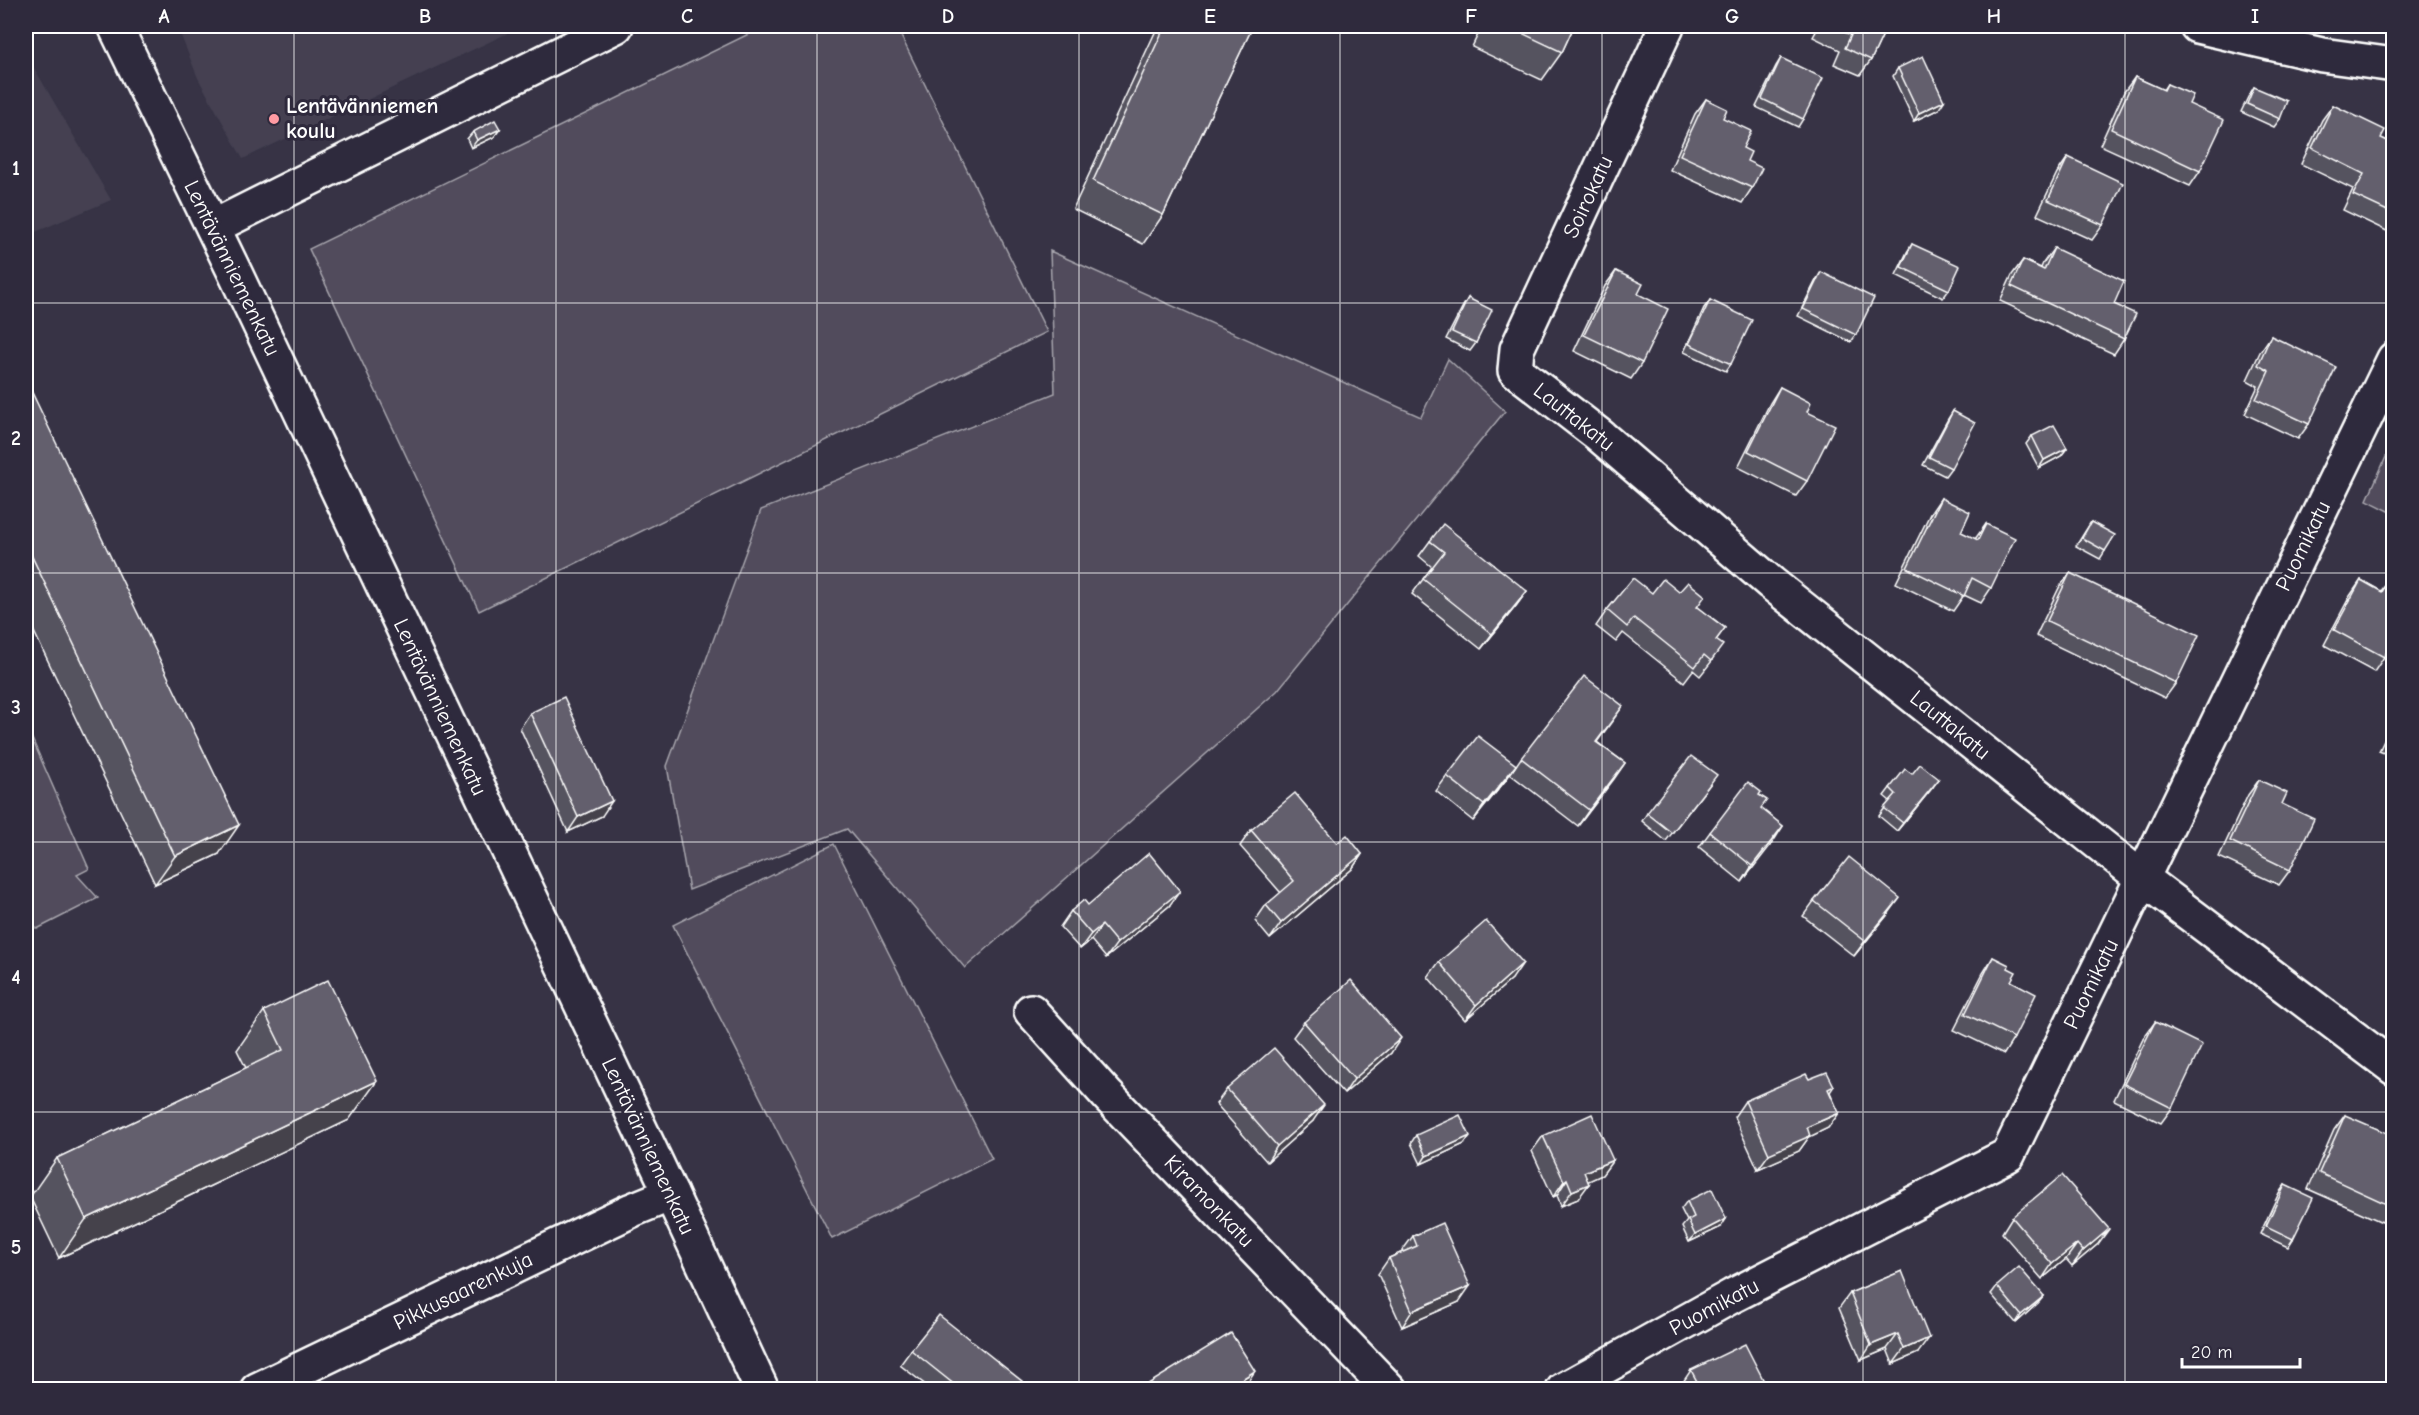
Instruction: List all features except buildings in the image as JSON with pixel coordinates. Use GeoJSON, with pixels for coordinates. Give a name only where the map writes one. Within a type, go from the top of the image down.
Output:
{"type":"FeatureCollection","features":[{"type":"Feature","properties":{"kind":"street","name":"Lentävänniemenkatu"},"geometry":{"type":"LineString","coordinates":[[115,26],[213,227],[762,1389]]}},
{"type":"Feature","properties":{"kind":"street"},"geometry":{"type":"LineString","coordinates":[[213,227],[616,26]]}},
{"type":"Feature","properties":{"kind":"street","name":"Soirokatu"},"geometry":{"type":"LineString","coordinates":[[1515,370],[1517,349],[1667,26]]}},
{"type":"Feature","properties":{"kind":"street"},"geometry":{"type":"LineString","coordinates":[[2197,26],[2322,54],[2394,65]]}},
{"type":"Feature","properties":{"kind":"street","name":"Puomikatu"},"geometry":{"type":"LineString","coordinates":[[1563,1389],[1732,1296],[2008,1155],[2394,359]]}},
{"type":"Feature","properties":{"kind":"street","name":"Lauttakatu"},"geometry":{"type":"LineString","coordinates":[[1515,370],[1599,435],[1771,583],[2142,878],[2394,1068]]}},
{"type":"Feature","properties":{"kind":"street","name":"Kiramonkatu"},"geometry":{"type":"LineString","coordinates":[[1031,1011],[1116,1105],[1390,1389]]}},
{"type":"Feature","properties":{"kind":"street","name":"Pikkusaarenkuja"},"geometry":{"type":"LineString","coordinates":[[257,1389],[632,1210],[671,1194]]}},
{"type":"Feature","properties":{"kind":"shaded area","name":"Lentävänniemen koulu"},"geometry":{"type":"Polygon","coordinates":[[[177,26],[523,26],[243,159],[198,78],[177,26]]]}},
{"type":"Feature","properties":{"kind":"shaded area"},"geometry":{"type":"Polygon","coordinates":[[[765,26],[896,26],[1047,332],[479,611],[309,249],[765,26]]]}},
{"type":"Feature","properties":{"kind":"shaded area"},"geometry":{"type":"Polygon","coordinates":[[[26,54],[111,200],[26,236],[26,54]]]}},
{"type":"Feature","properties":{"kind":"shaded area"},"geometry":{"type":"Polygon","coordinates":[[[1050,251],[1421,417],[1448,359],[1505,411],[1277,691],[965,968],[847,829],[689,890],[667,766],[761,510],[1055,393],[1050,251]]]}},
{"type":"Feature","properties":{"kind":"shaded area"},"geometry":{"type":"Polygon","coordinates":[[[2393,441],[2394,513],[2367,500],[2393,441]]]}},
{"type":"Feature","properties":{"kind":"shaded area"},"geometry":{"type":"Polygon","coordinates":[[[26,725],[89,869],[77,875],[98,898],[37,929],[26,919],[26,725]]]}},
{"type":"Feature","properties":{"kind":"shaded area"},"geometry":{"type":"Polygon","coordinates":[[[834,844],[992,1159],[832,1239],[673,925],[834,844]]]}},
{"type":"Feature","properties":{"kind":"place","name":"Lentävänniemen koulu"},"geometry":{"type":"Point","coordinates":[274,119]}}]}
